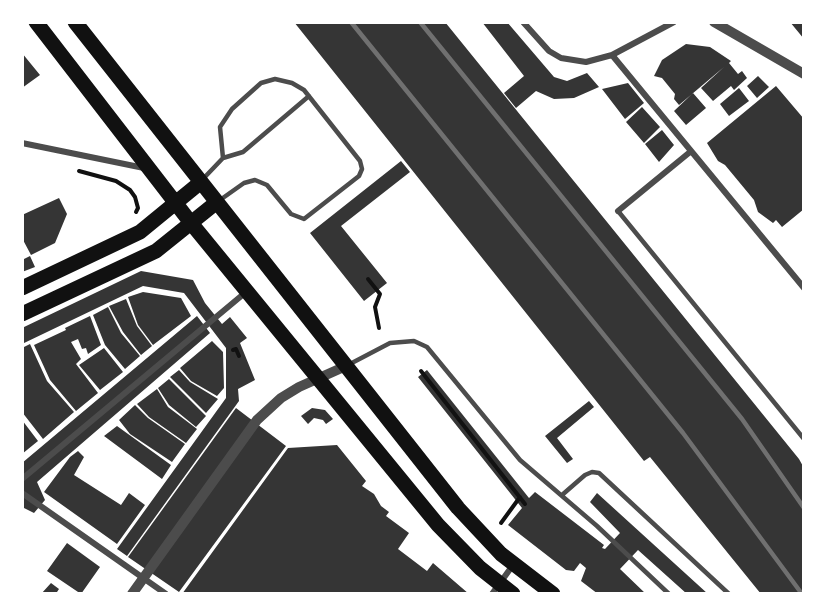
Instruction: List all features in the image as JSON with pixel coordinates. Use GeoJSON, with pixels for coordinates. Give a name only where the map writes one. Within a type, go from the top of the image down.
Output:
{"type":"FeatureCollection","features":[{"type":"Feature","properties":{"kind":"main road"},"geometry":{"type":"LineString","coordinates":[[36,22],[246,292],[438,525],[496,588],[513,594]]}},
{"type":"Feature","properties":{"kind":"main road"},"geometry":{"type":"LineString","coordinates":[[75,22],[458,508],[513,564],[553,594]]}},
{"type":"Feature","properties":{"kind":"main road"},"geometry":{"type":"LineString","coordinates":[[22,288],[140,231],[201,182]]}},
{"type":"Feature","properties":{"kind":"main road"},"geometry":{"type":"LineString","coordinates":[[22,314],[156,251],[217,202]]}},
{"type":"Feature","properties":{"kind":"street"},"geometry":{"type":"LineString","coordinates":[[523,22],[549,51],[561,58],[586,62],[612,55],[674,22]]}},
{"type":"Feature","properties":{"kind":"street"},"geometry":{"type":"LineString","coordinates":[[652,34],[658,22]]}},
{"type":"Feature","properties":{"kind":"street"},"geometry":{"type":"LineString","coordinates":[[714,22],[804,74]]}},
{"type":"Feature","properties":{"kind":"street"},"geometry":{"type":"LineString","coordinates":[[612,55],[804,288]]}},
{"type":"Feature","properties":{"kind":"street"},"geometry":{"type":"LineString","coordinates":[[22,142],[150,169]]}},
{"type":"Feature","properties":{"kind":"street"},"geometry":{"type":"LineString","coordinates":[[618,211],[690,152]]}},
{"type":"Feature","properties":{"kind":"street"},"geometry":{"type":"LineString","coordinates":[[22,479],[246,292]]}},
{"type":"Feature","properties":{"kind":"street"},"geometry":{"type":"LineString","coordinates":[[132,594],[257,420],[281,398],[346,366]]}},
{"type":"Feature","properties":{"kind":"street"},"geometry":{"type":"LineString","coordinates":[[22,493],[166,594]]}},
{"type":"Feature","properties":{"kind":"street"},"geometry":{"type":"LineString","coordinates":[[496,588],[513,564]]}},
{"type":"Feature","properties":{"kind":"lane"},"geometry":{"type":"LineString","coordinates":[[217,202],[244,183],[255,180],[267,185],[291,214],[304,219],[359,176],[362,169],[360,161],[309,96],[292,83],[275,79],[261,83],[232,110],[220,127],[223,158]]}},
{"type":"Feature","properties":{"kind":"lane"},"geometry":{"type":"LineString","coordinates":[[201,182],[223,158],[243,153],[309,96]]}},
{"type":"Feature","properties":{"kind":"lane"},"geometry":{"type":"LineString","coordinates":[[618,211],[804,439]]}},
{"type":"Feature","properties":{"kind":"lane"},"geometry":{"type":"LineString","coordinates":[[346,366],[390,343],[407,340],[420,343],[437,357],[520,460],[562,495],[669,594]]}},
{"type":"Feature","properties":{"kind":"lane"},"geometry":{"type":"LineString","coordinates":[[562,495],[585,475],[592,472],[599,473],[729,594]]}},
{"type":"Feature","properties":{"kind":"path"},"geometry":{"type":"LineString","coordinates":[[78,171],[116,181],[130,190],[138,208],[133,216]]}},
{"type":"Feature","properties":{"kind":"path"},"geometry":{"type":"LineString","coordinates":[[368,279],[380,294],[375,307],[379,328]]}},
{"type":"Feature","properties":{"kind":"path"},"geometry":{"type":"LineString","coordinates":[[233,350],[236,349],[239,356]]}},
{"type":"Feature","properties":{"kind":"path"},"geometry":{"type":"LineString","coordinates":[[421,371],[525,504]]}},
{"type":"Feature","properties":{"kind":"path"},"geometry":{"type":"LineString","coordinates":[[501,523],[520,497]]}},
{"type":"Feature","properties":{"kind":"building"},"geometry":{"type":"Polygon","coordinates":[[[294,22],[445,22],[799,459],[804,468],[804,594],[761,594],[650,457],[644,461],[294,22]]]}},
{"type":"Feature","properties":{"kind":"building"},"geometry":{"type":"Polygon","coordinates":[[[482,22],[507,22],[554,77],[567,81],[587,73],[599,87],[574,98],[554,99],[536,91],[516,108],[504,93],[524,76],[482,22]]]}},
{"type":"Feature","properties":{"kind":"building"},"geometry":{"type":"Polygon","coordinates":[[[790,22],[804,22],[804,39],[790,22]]]}},
{"type":"Feature","properties":{"kind":"building"},"geometry":{"type":"Polygon","coordinates":[[[686,44],[710,47],[731,61],[729,63],[738,74],[742,71],[747,78],[734,90],[731,86],[713,101],[701,88],[724,67],[679,105],[674,99],[675,94],[662,78],[654,76],[662,60],[686,44]]]}},
{"type":"Feature","properties":{"kind":"building"},"geometry":{"type":"Polygon","coordinates":[[[22,53],[40,75],[22,88],[22,53]]]}},
{"type":"Feature","properties":{"kind":"building"},"geometry":{"type":"Polygon","coordinates":[[[758,76],[769,87],[757,98],[747,86],[758,76]]]}},
{"type":"Feature","properties":{"kind":"building"},"geometry":{"type":"Polygon","coordinates":[[[628,83],[644,103],[625,119],[602,89],[628,83]]]}},
{"type":"Feature","properties":{"kind":"building"},"geometry":{"type":"Polygon","coordinates":[[[776,86],[804,119],[804,209],[782,227],[776,220],[773,223],[758,212],[754,200],[725,165],[718,161],[707,143],[776,86]]]}},
{"type":"Feature","properties":{"kind":"building"},"geometry":{"type":"Polygon","coordinates":[[[739,88],[749,101],[729,116],[720,104],[739,88]]]}},
{"type":"Feature","properties":{"kind":"building"},"geometry":{"type":"Polygon","coordinates":[[[693,93],[706,108],[686,125],[674,111],[693,93]]]}},
{"type":"Feature","properties":{"kind":"building"},"geometry":{"type":"Polygon","coordinates":[[[642,107],[660,127],[644,143],[626,122],[642,107]]]}},
{"type":"Feature","properties":{"kind":"building"},"geometry":{"type":"Polygon","coordinates":[[[662,130],[674,145],[659,162],[645,144],[662,130]]]}},
{"type":"Feature","properties":{"kind":"building"},"geometry":{"type":"Polygon","coordinates":[[[401,161],[410,172],[341,226],[387,283],[364,301],[310,233],[401,161]]]}},
{"type":"Feature","properties":{"kind":"building"},"geometry":{"type":"Polygon","coordinates":[[[59,198],[67,214],[55,243],[31,255],[22,238],[22,215],[59,198]]]}},
{"type":"Feature","properties":{"kind":"building"},"geometry":{"type":"Polygon","coordinates":[[[30,256],[35,267],[22,272],[22,260],[30,256]]]}},
{"type":"Feature","properties":{"kind":"building"},"geometry":{"type":"Polygon","coordinates":[[[141,271],[193,280],[205,303],[222,324],[230,317],[247,338],[240,343],[255,380],[238,389],[239,401],[127,556],[117,549],[226,398],[226,348],[184,293],[143,286],[22,344],[22,328],[141,271]]]}},
{"type":"Feature","properties":{"kind":"building"},"geometry":{"type":"Polygon","coordinates":[[[143,292],[181,298],[191,316],[153,345],[138,325],[128,297],[143,292]]]}},
{"type":"Feature","properties":{"kind":"building"},"geometry":{"type":"Polygon","coordinates":[[[126,299],[137,326],[152,346],[141,355],[123,332],[109,306],[126,299]]]}},
{"type":"Feature","properties":{"kind":"building"},"geometry":{"type":"Polygon","coordinates":[[[108,307],[121,333],[140,356],[125,369],[105,345],[93,315],[108,307]]]}},
{"type":"Feature","properties":{"kind":"building"},"geometry":{"type":"Polygon","coordinates":[[[90,316],[101,345],[88,354],[86,348],[82,349],[78,339],[71,342],[81,359],[76,364],[98,393],[76,411],[50,380],[34,345],[90,316]]]}},
{"type":"Feature","properties":{"kind":"building"},"geometry":{"type":"Polygon","coordinates":[[[197,316],[210,333],[37,482],[45,500],[34,513],[22,507],[22,463],[197,316]]]}},
{"type":"Feature","properties":{"kind":"building"},"geometry":{"type":"Polygon","coordinates":[[[212,341],[223,352],[224,388],[217,396],[191,381],[180,368],[212,341]]]}},
{"type":"Feature","properties":{"kind":"building"},"geometry":{"type":"Polygon","coordinates":[[[30,344],[47,381],[74,412],[43,439],[22,412],[22,348],[30,344]]]}},
{"type":"Feature","properties":{"kind":"building"},"geometry":{"type":"Polygon","coordinates":[[[104,348],[123,372],[100,390],[79,365],[104,348]]]}},
{"type":"Feature","properties":{"kind":"building"},"geometry":{"type":"Polygon","coordinates":[[[179,370],[190,382],[218,399],[206,413],[170,377],[179,370]]]}},
{"type":"Feature","properties":{"kind":"building"},"geometry":{"type":"Polygon","coordinates":[[[427,370],[529,498],[535,492],[604,545],[602,548],[605,549],[620,533],[590,502],[597,493],[708,594],[687,594],[638,550],[620,569],[646,594],[598,594],[581,581],[586,568],[580,563],[574,571],[566,570],[508,525],[522,508],[418,377],[427,370]]]}},
{"type":"Feature","properties":{"kind":"building"},"geometry":{"type":"Polygon","coordinates":[[[169,379],[206,416],[196,427],[169,405],[158,388],[169,379]]]}},
{"type":"Feature","properties":{"kind":"building"},"geometry":{"type":"Polygon","coordinates":[[[157,389],[168,407],[197,429],[186,443],[149,417],[137,404],[157,389]]]}},
{"type":"Feature","properties":{"kind":"building"},"geometry":{"type":"Polygon","coordinates":[[[589,401],[594,407],[557,438],[573,459],[567,463],[545,436],[589,401]]]}},
{"type":"Feature","properties":{"kind":"building"},"geometry":{"type":"Polygon","coordinates":[[[135,405],[148,418],[185,444],[172,462],[130,434],[119,420],[135,405]]]}},
{"type":"Feature","properties":{"kind":"building"},"geometry":{"type":"Polygon","coordinates":[[[236,408],[286,446],[179,592],[128,557],[236,408]]]}},
{"type":"Feature","properties":{"kind":"building"},"geometry":{"type":"Polygon","coordinates":[[[312,408],[325,410],[333,419],[326,424],[323,420],[314,418],[308,424],[301,416],[312,408]]]}},
{"type":"Feature","properties":{"kind":"building"},"geometry":{"type":"Polygon","coordinates":[[[22,420],[38,441],[22,454],[22,420]]]}},
{"type":"Feature","properties":{"kind":"building"},"geometry":{"type":"Polygon","coordinates":[[[117,426],[171,465],[162,479],[104,436],[117,426]]]}},
{"type":"Feature","properties":{"kind":"building"},"geometry":{"type":"Polygon","coordinates":[[[337,445],[366,481],[362,486],[374,494],[381,506],[389,512],[386,516],[409,533],[398,549],[427,571],[433,563],[469,594],[182,594],[288,448],[337,445]]]}},
{"type":"Feature","properties":{"kind":"building"},"geometry":{"type":"Polygon","coordinates":[[[78,451],[84,457],[74,475],[121,505],[129,493],[145,505],[117,544],[44,492],[70,457],[78,451]]]}},
{"type":"Feature","properties":{"kind":"building"},"geometry":{"type":"Polygon","coordinates":[[[67,543],[100,567],[81,594],[47,571],[67,543]]]}},
{"type":"Feature","properties":{"kind":"building"},"geometry":{"type":"Polygon","coordinates":[[[51,583],[59,589],[57,592],[59,594],[41,594],[51,583]]]}},
{"type":"Feature","properties":{"kind":"railway"},"geometry":{"type":"LineString","coordinates":[[351,22],[683,433],[802,594]]}},
{"type":"Feature","properties":{"kind":"railway"},"geometry":{"type":"LineString","coordinates":[[420,22],[742,419],[804,508]]}}]}
